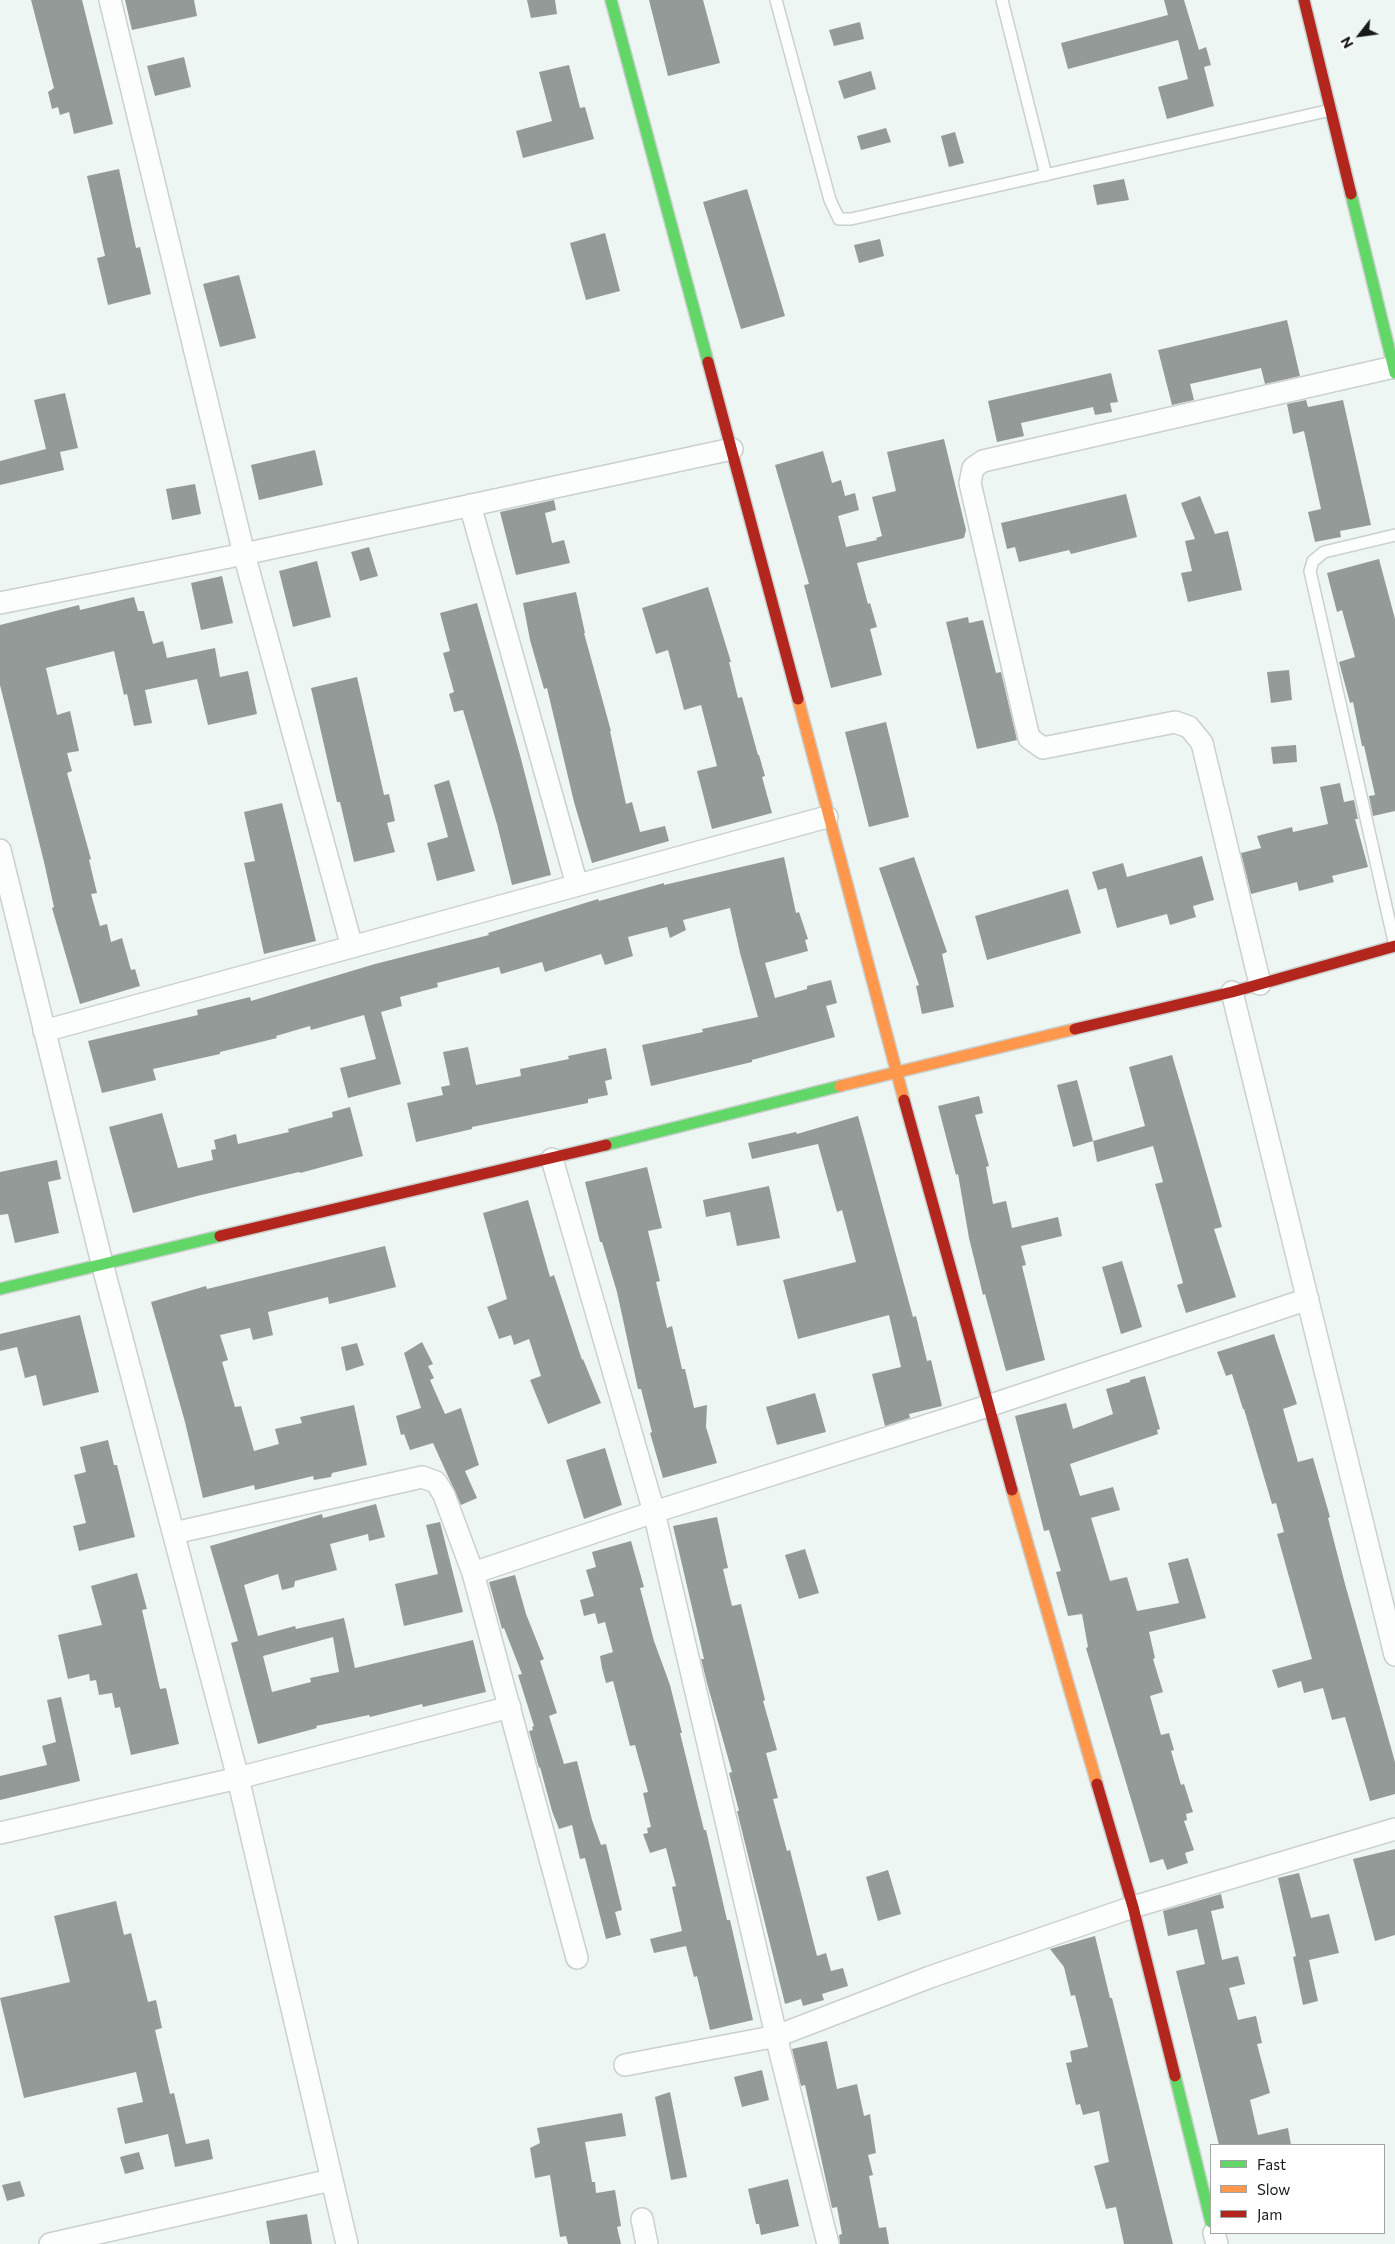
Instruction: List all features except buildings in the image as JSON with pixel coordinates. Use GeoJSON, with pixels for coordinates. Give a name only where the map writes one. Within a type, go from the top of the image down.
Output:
{"type":"FeatureCollection","features":[{"type":"Feature","properties":{"kind":"street"},"geometry":{"type":"LineString","coordinates":[[110,0],[244,554],[352,946]]}},
{"type":"Feature","properties":{"kind":"street"},"geometry":{"type":"LineString","coordinates":[[611,0],[732,448],[827,817],[896,1072],[988,1406],[1133,1907],[1210,2218]]}},
{"type":"Feature","properties":{"kind":"street"},"geometry":{"type":"LineString","coordinates":[[1260,984],[1202,742],[1189,727],[1175,722],[1044,748],[1029,738],[970,483],[973,468],[983,461],[1394,370],[1304,0]]}},
{"type":"Feature","properties":{"kind":"street"},"geometry":{"type":"LineString","coordinates":[[0,604],[244,554],[732,448]]}},
{"type":"Feature","properties":{"kind":"street"},"geometry":{"type":"LineString","coordinates":[[470,505],[577,885]]}},
{"type":"Feature","properties":{"kind":"street"},"geometry":{"type":"LineString","coordinates":[[44,1031],[827,817]]}},
{"type":"Feature","properties":{"kind":"street"},"geometry":{"type":"LineString","coordinates":[[0,850],[102,1263],[238,1778],[331,2180],[348,2244]]}},
{"type":"Feature","properties":{"kind":"street"},"geometry":{"type":"LineString","coordinates":[[0,1289],[102,1263],[552,1159],[896,1072],[1232,992],[1395,946]]}},
{"type":"Feature","properties":{"kind":"street"},"geometry":{"type":"LineString","coordinates":[[1232,992],[1395,1655]]}},
{"type":"Feature","properties":{"kind":"street"},"geometry":{"type":"LineString","coordinates":[[552,1159],[654,1512],[776,2036],[828,2244]]}},
{"type":"Feature","properties":{"kind":"street"},"geometry":{"type":"LineString","coordinates":[[473,1574],[654,1512],[988,1406],[1308,1299]]}},
{"type":"Feature","properties":{"kind":"street"},"geometry":{"type":"LineString","coordinates":[[174,1534],[422,1478],[436,1482],[444,1495],[473,1574],[577,1958]]}},
{"type":"Feature","properties":{"kind":"street"},"geometry":{"type":"LineString","coordinates":[[0,1833],[238,1778],[510,1707]]}},
{"type":"Feature","properties":{"kind":"street"},"geometry":{"type":"LineString","coordinates":[[625,2065],[776,2036],[930,1976],[1133,1907],[1395,1829]]}},
{"type":"Feature","properties":{"kind":"street"},"geometry":{"type":"LineString","coordinates":[[50,2244],[331,2180]]}},
{"type":"Feature","properties":{"kind":"street"},"geometry":{"type":"LineString","coordinates":[[642,2219],[648,2244]]}},
{"type":"Feature","properties":{"kind":"lane"},"geometry":{"type":"LineString","coordinates":[[776,0],[830,200],[839,220],[851,219],[1331,110]]}},
{"type":"Feature","properties":{"kind":"lane"},"geometry":{"type":"LineString","coordinates":[[1002,0],[1046,175]]}},
{"type":"Feature","properties":{"kind":"lane"},"geometry":{"type":"LineString","coordinates":[[1395,535],[1324,552],[1312,561],[1310,571],[1395,946]]}},
{"type":"Feature","properties":{"kind":"traffic: fast"},"geometry":{"type":"LineString","coordinates":[[611,0],[708,362]]}},
{"type":"Feature","properties":{"kind":"traffic: fast"},"geometry":{"type":"LineString","coordinates":[[1351,194],[1395,373]]}},
{"type":"Feature","properties":{"kind":"traffic: fast"},"geometry":{"type":"LineString","coordinates":[[606,1145],[840,1086]]}},
{"type":"Feature","properties":{"kind":"traffic: fast"},"geometry":{"type":"LineString","coordinates":[[0,1289],[220,1236]]}},
{"type":"Feature","properties":{"kind":"traffic: fast"},"geometry":{"type":"LineString","coordinates":[[1175,2076],[1210,2218]]}},
{"type":"Feature","properties":{"kind":"traffic: slow"},"geometry":{"type":"LineString","coordinates":[[798,699],[904,1100]]}},
{"type":"Feature","properties":{"kind":"traffic: slow"},"geometry":{"type":"LineString","coordinates":[[840,1086],[1075,1029]]}},
{"type":"Feature","properties":{"kind":"traffic: slow"},"geometry":{"type":"LineString","coordinates":[[1012,1490],[1097,1784]]}},
{"type":"Feature","properties":{"kind":"traffic: jam"},"geometry":{"type":"LineString","coordinates":[[1304,0],[1351,194]]}},
{"type":"Feature","properties":{"kind":"traffic: jam"},"geometry":{"type":"LineString","coordinates":[[708,362],[798,699]]}},
{"type":"Feature","properties":{"kind":"traffic: jam"},"geometry":{"type":"LineString","coordinates":[[1075,1029],[1232,992],[1395,946]]}},
{"type":"Feature","properties":{"kind":"traffic: jam"},"geometry":{"type":"LineString","coordinates":[[904,1100],[1012,1490]]}},
{"type":"Feature","properties":{"kind":"traffic: jam"},"geometry":{"type":"LineString","coordinates":[[220,1236],[606,1145]]}},
{"type":"Feature","properties":{"kind":"traffic: jam"},"geometry":{"type":"LineString","coordinates":[[1097,1784],[1133,1907],[1175,2076]]}}]}
